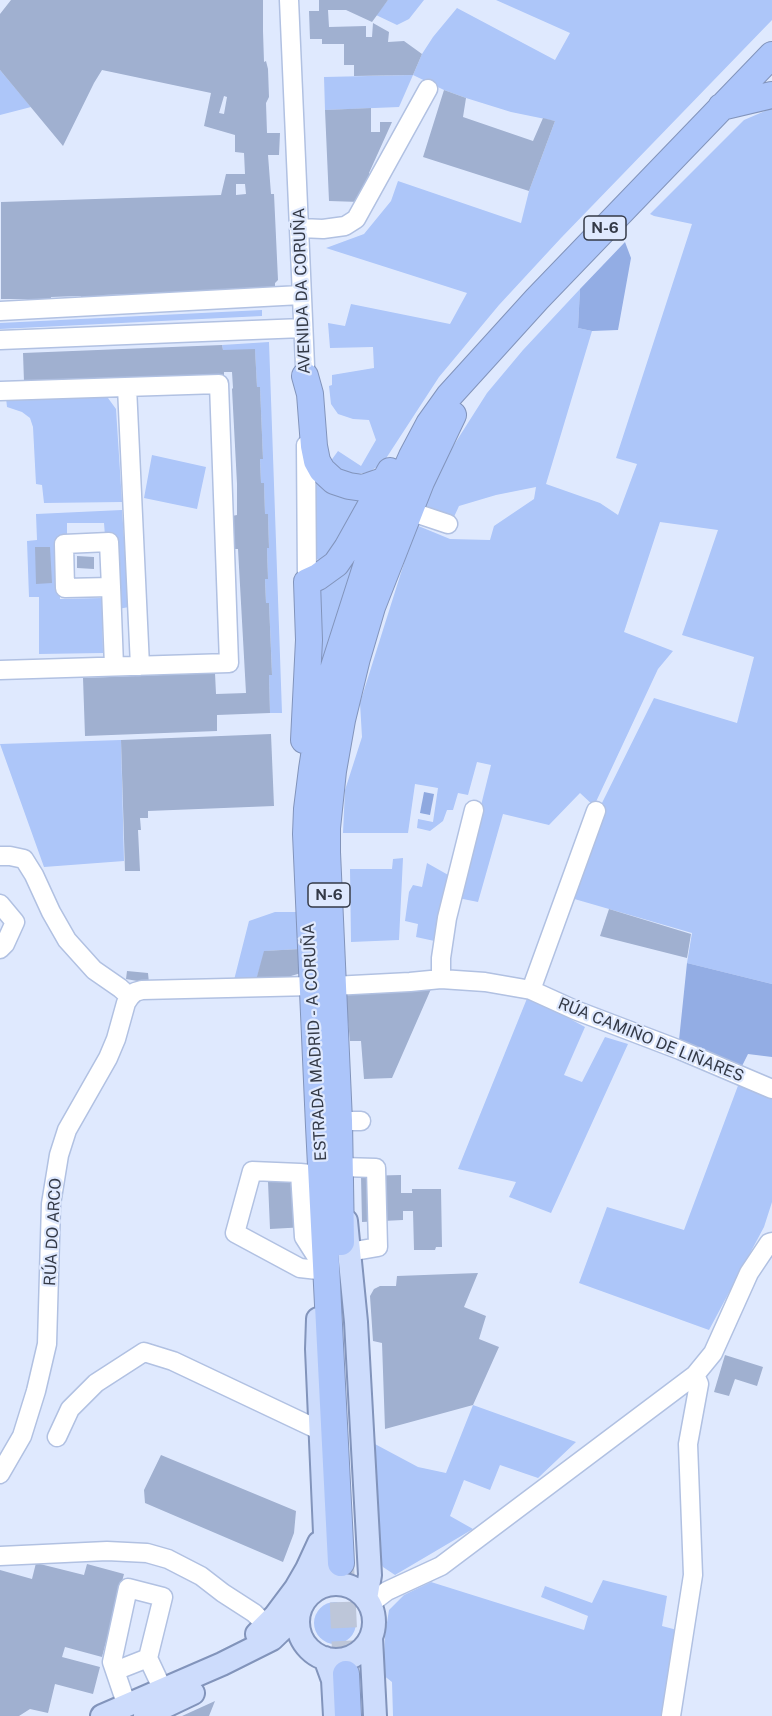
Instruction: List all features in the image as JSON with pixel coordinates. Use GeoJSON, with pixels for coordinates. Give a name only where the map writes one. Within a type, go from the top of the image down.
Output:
{"type":"FeatureCollection","features":[{"type":"Feature","properties":{"kind":"highway","name":"ESTRADA MADRID - A CORUÑA"},"geometry":{"type":"LineString","coordinates":[[347,1563],[339,1126],[306,834],[307,809],[320,724],[332,673],[374,545],[408,465],[429,424],[449,396],[537,299],[772,55]]}},
{"type":"Feature","properties":{"kind":"highway"},"geometry":{"type":"LineString","coordinates":[[720,107],[772,94]]}},
{"type":"Feature","properties":{"kind":"highway","name":"ESTRADA MADRID - A CORUÑA"},"geometry":{"type":"LineString","coordinates":[[323,986],[329,802],[342,720],[357,658],[372,607],[409,510],[450,421],[492,349]]}},
{"type":"Feature","properties":{"kind":"highway"},"geometry":{"type":"LineString","coordinates":[[305,376],[310,394],[314,446],[322,470],[334,481],[349,486],[363,488],[384,481]]}},
{"type":"Feature","properties":{"kind":"highway"},"geometry":{"type":"LineString","coordinates":[[308,582],[336,564],[405,446],[416,433],[429,424]]}},
{"type":"Feature","properties":{"kind":"highway","name":"N-6"},"geometry":{"type":"LineString","coordinates":[[307,809],[303,787],[303,759],[309,640],[308,582]]}},
{"type":"Feature","properties":{"kind":"highway"},"geometry":{"type":"LineString","coordinates":[[348,1716],[353,1674],[362,1716]]}},
{"type":"Feature","properties":{"kind":"main road"},"geometry":{"type":"LineString","coordinates":[[339,1126],[356,1322],[370,1575],[368,1602]]}},
{"type":"Feature","properties":{"kind":"main road"},"geometry":{"type":"LineString","coordinates":[[317,1589],[326,1556],[317,1349],[318,1265],[309,1174],[339,1126]]}},
{"type":"Feature","properties":{"kind":"main road"},"geometry":{"type":"LineString","coordinates":[[222,1664],[267,1626],[296,1588],[325,1528]]}},
{"type":"Feature","properties":{"kind":"main road"},"geometry":{"type":"LineString","coordinates":[[335,1716],[333,1680],[316,1653],[301,1637],[298,1625],[299,1613],[309,1595],[330,1584],[344,1585],[356,1590],[368,1602],[374,1616],[371,1638],[375,1716]]}},
{"type":"Feature","properties":{"kind":"main road"},"geometry":{"type":"LineString","coordinates":[[136,1711],[163,1690],[272,1639],[299,1613]]}},
{"type":"Feature","properties":{"kind":"main road"},"geometry":{"type":"LineString","coordinates":[[102,1716],[136,1711],[296,1646],[336,1660],[347,1659],[365,1647],[371,1638]]}},
{"type":"Feature","properties":{"kind":"street","name":"AVENIDA DA CORUÑA"},"geometry":{"type":"LineString","coordinates":[[289,0],[305,376],[308,582]]}},
{"type":"Feature","properties":{"kind":"street"},"geometry":{"type":"LineString","coordinates":[[300,228],[323,229],[345,226],[357,219],[428,89]]}},
{"type":"Feature","properties":{"kind":"street"},"geometry":{"type":"LineString","coordinates":[[0,311],[301,295]]}},
{"type":"Feature","properties":{"kind":"street"},"geometry":{"type":"LineString","coordinates":[[0,340],[303,328]]}},
{"type":"Feature","properties":{"kind":"street"},"geometry":{"type":"LineString","coordinates":[[0,391],[219,384],[229,663],[0,670]]}},
{"type":"Feature","properties":{"kind":"street"},"geometry":{"type":"LineString","coordinates":[[128,387],[140,666]]}},
{"type":"Feature","properties":{"kind":"street"},"geometry":{"type":"LineString","coordinates":[[409,510],[448,524]]}},
{"type":"Feature","properties":{"kind":"street"},"geometry":{"type":"LineString","coordinates":[[111,587],[114,666]]}},
{"type":"Feature","properties":{"kind":"street"},"geometry":{"type":"LineString","coordinates":[[441,979],[441,958],[447,918],[474,810]]}},
{"type":"Feature","properties":{"kind":"street"},"geometry":{"type":"LineString","coordinates":[[531,990],[596,811]]}},
{"type":"Feature","properties":{"kind":"street"},"geometry":{"type":"LineString","coordinates":[[0,856],[24,859],[67,940],[94,970],[130,997],[142,990],[323,986]]}},
{"type":"Feature","properties":{"kind":"street"},"geometry":{"type":"LineString","coordinates":[[0,904],[15,922],[5,944],[0,949]]}},
{"type":"Feature","properties":{"kind":"street","name":"RÚA CAMIÑO DE LIÑARES"},"geometry":{"type":"LineString","coordinates":[[323,986],[441,979],[485,982],[531,990],[772,1089]]}},
{"type":"Feature","properties":{"kind":"street","name":"RÚA DO ARCO"},"geometry":{"type":"LineString","coordinates":[[0,1474],[22,1436],[47,1344],[51,1204],[59,1155],[67,1130],[108,1058],[130,997]]}},
{"type":"Feature","properties":{"kind":"street"},"geometry":{"type":"LineString","coordinates":[[342,1167],[376,1168],[378,1247],[349,1252]]}},
{"type":"Feature","properties":{"kind":"street"},"geometry":{"type":"LineString","coordinates":[[309,1174],[252,1171],[236,1233],[300,1268],[318,1265]]}},
{"type":"Feature","properties":{"kind":"street"},"geometry":{"type":"LineString","coordinates":[[368,1602],[441,1566],[695,1375],[713,1353],[749,1273],[771,1239]]}},
{"type":"Feature","properties":{"kind":"street"},"geometry":{"type":"LineString","coordinates":[[57,1437],[70,1409],[96,1383],[144,1352],[173,1361],[321,1431]]}},
{"type":"Feature","properties":{"kind":"street"},"geometry":{"type":"LineString","coordinates":[[671,1716],[693,1575],[687,1444],[699,1384],[695,1375]]}},
{"type":"Feature","properties":{"kind":"street"},"geometry":{"type":"LineString","coordinates":[[0,1556],[107,1551],[147,1553],[168,1559],[201,1576],[254,1613],[267,1626]]}},
{"type":"Feature","properties":{"kind":"street"},"geometry":{"type":"LineString","coordinates":[[136,1711],[114,1671],[112,1662],[129,1588],[163,1597],[148,1658],[163,1690]]}},
{"type":"Feature","properties":{"kind":"street"},"geometry":{"type":"LineString","coordinates":[[114,1671],[148,1658]]}},
{"type":"Feature","properties":{"kind":"shaded area"},"geometry":{"type":"Polygon","coordinates":[[[388,0],[424,0],[409,19],[397,25],[376,15],[388,0]]]}},
{"type":"Feature","properties":{"kind":"shaded area"},"geometry":{"type":"Polygon","coordinates":[[[496,0],[772,0],[772,20],[499,305],[439,377],[383,463],[369,472],[353,475],[338,471],[330,462],[338,451],[361,466],[376,440],[369,420],[353,419],[338,414],[331,404],[329,386],[332,385],[332,375],[374,368],[373,347],[330,348],[328,323],[345,326],[351,304],[450,324],[467,293],[326,248],[364,234],[391,201],[398,181],[521,223],[529,191],[555,121],[511,112],[466,98],[413,75],[422,54],[433,37],[457,8],[555,60],[570,33],[496,0]]]}},
{"type":"Feature","properties":{"kind":"shaded area"},"geometry":{"type":"Polygon","coordinates":[[[0,70],[31,107],[0,115],[0,70]]]}},
{"type":"Feature","properties":{"kind":"shaded area"},"geometry":{"type":"Polygon","coordinates":[[[413,75],[399,107],[325,110],[324,77],[413,75]]]}},
{"type":"Feature","properties":{"kind":"shaded area"},"geometry":{"type":"Polygon","coordinates":[[[772,108],[772,984],[687,963],[692,933],[571,898],[600,807],[654,698],[737,723],[754,657],[682,635],[718,530],[660,522],[624,632],[673,651],[658,669],[594,806],[580,793],[549,825],[503,814],[478,902],[458,898],[491,765],[477,762],[468,795],[458,793],[453,810],[447,810],[443,821],[430,831],[417,828],[418,819],[433,822],[438,788],[415,784],[408,833],[343,833],[345,790],[362,737],[360,703],[416,525],[450,539],[490,540],[494,526],[534,499],[536,487],[496,495],[459,506],[453,519],[424,508],[445,459],[487,393],[523,350],[580,289],[578,328],[592,331],[546,484],[600,503],[618,515],[637,464],[616,458],[692,224],[650,214],[744,120],[772,108]]]}},
{"type":"Feature","properties":{"kind":"shaded area"},"geometry":{"type":"Polygon","coordinates":[[[625,242],[631,258],[618,330],[592,331],[578,328],[580,289],[625,242]]]}},
{"type":"Feature","properties":{"kind":"shaded area"},"geometry":{"type":"Polygon","coordinates":[[[262,310],[262,316],[0,329],[0,323],[262,310]]]}},
{"type":"Feature","properties":{"kind":"shaded area"},"geometry":{"type":"Polygon","coordinates":[[[269,342],[282,713],[270,713],[269,675],[272,674],[269,603],[266,603],[265,579],[268,579],[268,515],[265,514],[264,484],[261,483],[260,459],[263,459],[260,388],[257,387],[255,350],[223,350],[222,345],[269,342]]]}},
{"type":"Feature","properties":{"kind":"shaded area"},"geometry":{"type":"Polygon","coordinates":[[[101,396],[108,398],[116,409],[122,502],[44,503],[42,485],[36,484],[33,427],[30,418],[22,412],[7,407],[6,398],[101,396]]]}},
{"type":"Feature","properties":{"kind":"shaded area"},"geometry":{"type":"Polygon","coordinates":[[[152,455],[206,467],[197,509],[144,498],[152,455]]]}},
{"type":"Feature","properties":{"kind":"shaded area"},"geometry":{"type":"Polygon","coordinates":[[[315,483],[337,495],[365,497],[328,556],[321,560],[315,559],[315,483]]]}},
{"type":"Feature","properties":{"kind":"shaded area"},"geometry":{"type":"Polygon","coordinates":[[[122,510],[129,607],[118,609],[116,536],[105,536],[104,523],[67,523],[67,537],[58,537],[60,599],[102,598],[103,653],[39,654],[39,597],[29,597],[27,541],[37,540],[36,514],[122,510]]]}},
{"type":"Feature","properties":{"kind":"shaded area"},"geometry":{"type":"Polygon","coordinates":[[[360,547],[328,641],[320,672],[318,587],[360,547]]]}},
{"type":"Feature","properties":{"kind":"shaded area"},"geometry":{"type":"Polygon","coordinates":[[[121,740],[124,861],[44,867],[0,744],[121,740]]]}},
{"type":"Feature","properties":{"kind":"shaded area"},"geometry":{"type":"Polygon","coordinates":[[[424,792],[434,794],[430,815],[420,813],[424,792]]]}},
{"type":"Feature","properties":{"kind":"shaded area"},"geometry":{"type":"Polygon","coordinates":[[[403,858],[399,940],[351,942],[350,869],[392,869],[393,859],[403,858]]]}},
{"type":"Feature","properties":{"kind":"shaded area"},"geometry":{"type":"Polygon","coordinates":[[[427,863],[450,876],[439,942],[416,937],[418,924],[405,921],[409,892],[413,885],[422,887],[427,863]]]}},
{"type":"Feature","properties":{"kind":"shaded area"},"geometry":{"type":"Polygon","coordinates":[[[275,912],[299,912],[300,949],[265,951],[256,980],[234,980],[249,921],[275,912]]]}},
{"type":"Feature","properties":{"kind":"shaded area"},"geometry":{"type":"Polygon","coordinates":[[[687,963],[772,984],[772,1057],[748,1054],[741,1068],[679,1040],[687,963]]]}},
{"type":"Feature","properties":{"kind":"shaded area"},"geometry":{"type":"Polygon","coordinates":[[[528,996],[585,1027],[564,1075],[582,1082],[605,1037],[628,1044],[551,1213],[509,1197],[516,1182],[458,1169],[528,996]]]}},
{"type":"Feature","properties":{"kind":"shaded area"},"geometry":{"type":"Polygon","coordinates":[[[739,1083],[772,1094],[772,1202],[764,1227],[709,1330],[579,1283],[607,1207],[684,1230],[739,1083]]]}},
{"type":"Feature","properties":{"kind":"shaded area"},"geometry":{"type":"Polygon","coordinates":[[[473,1405],[576,1442],[538,1478],[500,1465],[490,1490],[464,1480],[450,1516],[473,1529],[395,1575],[383,1567],[378,1557],[373,1443],[418,1467],[446,1473],[473,1405]]]}},
{"type":"Feature","properties":{"kind":"shaded area"},"geometry":{"type":"Polygon","coordinates":[[[603,1580],[667,1596],[662,1626],[677,1630],[661,1716],[393,1716],[392,1682],[383,1675],[385,1635],[389,1610],[404,1595],[431,1582],[584,1630],[588,1616],[541,1597],[545,1586],[592,1603],[603,1580]]]}},
{"type":"Feature","properties":{"kind":"shaded area"},"geometry":{"type":"Polygon","coordinates":[[[335,1602],[343,1603],[350,1608],[355,1615],[355,1631],[350,1638],[343,1643],[335,1644],[327,1643],[320,1638],[315,1631],[314,1623],[315,1615],[320,1608],[327,1603],[335,1602]]]}},
{"type":"Feature","properties":{"kind":"building"},"geometry":{"type":"Polygon","coordinates":[[[11,0],[263,0],[264,62],[266,61],[268,69],[269,97],[266,103],[267,133],[280,133],[279,155],[268,155],[271,194],[274,194],[278,280],[275,287],[249,288],[249,292],[232,293],[232,289],[51,297],[51,299],[1,299],[1,202],[221,195],[226,174],[245,174],[244,153],[235,152],[235,135],[204,126],[211,93],[102,70],[63,146],[0,70],[0,14],[11,0]],[[224,96],[219,113],[224,114],[227,97],[224,96]],[[236,184],[236,195],[246,194],[245,184],[236,184]]]}},
{"type":"Feature","properties":{"kind":"building"},"geometry":{"type":"Polygon","coordinates":[[[319,0],[388,0],[372,22],[346,10],[328,10],[329,27],[366,26],[366,37],[372,37],[373,23],[389,32],[388,42],[404,41],[422,54],[413,75],[354,76],[354,65],[344,65],[344,44],[322,44],[322,39],[310,39],[309,11],[319,11],[319,0]]]}},
{"type":"Feature","properties":{"kind":"building"},"geometry":{"type":"Polygon","coordinates":[[[444,90],[466,98],[463,117],[533,141],[543,118],[555,121],[529,191],[423,157],[444,90]]]}},
{"type":"Feature","properties":{"kind":"building"},"geometry":{"type":"Polygon","coordinates":[[[371,108],[371,132],[380,132],[380,122],[392,122],[369,173],[370,183],[360,202],[329,201],[325,110],[371,108]]]}},
{"type":"Feature","properties":{"kind":"building"},"geometry":{"type":"Polygon","coordinates":[[[222,345],[223,350],[255,349],[257,387],[260,387],[263,459],[260,459],[261,483],[264,483],[265,514],[268,514],[268,579],[265,579],[266,603],[269,603],[272,675],[269,675],[270,713],[217,715],[217,731],[85,736],[83,678],[215,673],[216,694],[246,693],[238,549],[233,549],[232,516],[237,515],[237,484],[232,372],[224,372],[224,375],[24,382],[23,353],[222,345]]]}},
{"type":"Feature","properties":{"kind":"building"},"geometry":{"type":"Polygon","coordinates":[[[35,547],[50,547],[52,583],[36,584],[35,547]]]}},
{"type":"Feature","properties":{"kind":"building"},"geometry":{"type":"Polygon","coordinates":[[[77,556],[94,557],[94,569],[77,568],[77,556]]]}},
{"type":"Feature","properties":{"kind":"building"},"geometry":{"type":"Polygon","coordinates":[[[271,734],[274,806],[148,811],[148,818],[140,818],[141,830],[138,830],[140,871],[125,871],[121,740],[271,734]]]}},
{"type":"Feature","properties":{"kind":"building"},"geometry":{"type":"Polygon","coordinates":[[[609,909],[691,934],[687,958],[600,936],[609,909]]]}},
{"type":"Feature","properties":{"kind":"building"},"geometry":{"type":"Polygon","coordinates":[[[300,949],[301,973],[281,979],[256,980],[264,951],[300,949]]]}},
{"type":"Feature","properties":{"kind":"building"},"geometry":{"type":"Polygon","coordinates":[[[127,971],[148,973],[149,983],[126,979],[127,971]]]}},
{"type":"Feature","properties":{"kind":"building"},"geometry":{"type":"Polygon","coordinates":[[[431,989],[392,1078],[364,1079],[361,1041],[350,1041],[345,990],[431,989]]]}},
{"type":"Feature","properties":{"kind":"building"},"geometry":{"type":"Polygon","coordinates":[[[401,1175],[401,1193],[412,1193],[412,1189],[441,1189],[442,1247],[436,1247],[435,1250],[414,1250],[413,1211],[403,1211],[403,1220],[362,1222],[361,1176],[401,1175]]]}},
{"type":"Feature","properties":{"kind":"building"},"geometry":{"type":"Polygon","coordinates":[[[304,1181],[306,1227],[270,1229],[268,1182],[304,1181]]]}},
{"type":"Feature","properties":{"kind":"building"},"geometry":{"type":"Polygon","coordinates":[[[478,1273],[464,1307],[486,1316],[479,1339],[499,1347],[473,1405],[385,1429],[382,1343],[373,1341],[370,1296],[374,1289],[380,1286],[396,1286],[397,1276],[478,1273]]]}},
{"type":"Feature","properties":{"kind":"building"},"geometry":{"type":"Polygon","coordinates":[[[725,1355],[763,1367],[757,1386],[735,1379],[729,1396],[714,1392],[725,1355]]]}},
{"type":"Feature","properties":{"kind":"building"},"geometry":{"type":"Polygon","coordinates":[[[161,1455],[296,1511],[294,1533],[283,1562],[145,1503],[144,1490],[161,1455]]]}},
{"type":"Feature","properties":{"kind":"building"},"geometry":{"type":"Polygon","coordinates":[[[36,1563],[84,1575],[87,1564],[124,1574],[102,1657],[65,1647],[62,1657],[100,1667],[93,1694],[55,1684],[48,1713],[30,1709],[19,1716],[0,1716],[0,1570],[32,1579],[36,1563]]]}},
{"type":"Feature","properties":{"kind":"building"},"geometry":{"type":"Polygon","coordinates":[[[215,1701],[209,1716],[182,1716],[215,1701]]]}},
{"type":"Feature","properties":{"kind":"tunnel"},"geometry":{"type":"LineString","coordinates":[[341,1563],[346,1674]]}}]}
